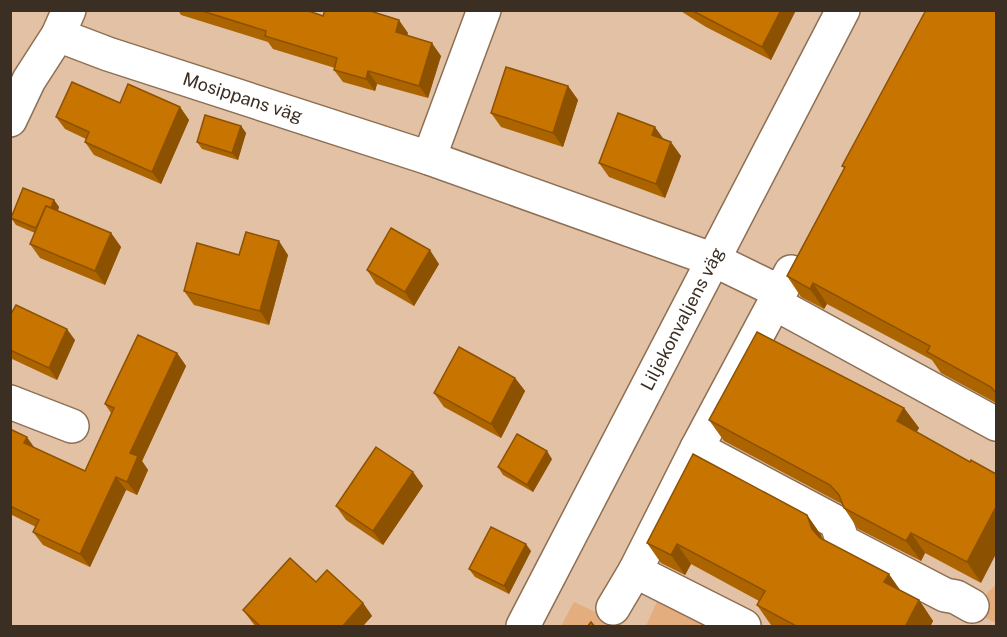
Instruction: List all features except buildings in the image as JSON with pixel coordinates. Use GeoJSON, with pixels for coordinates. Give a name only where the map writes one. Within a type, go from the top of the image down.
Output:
{"type":"FeatureCollection","features":[{"type":"Feature","properties":{"kind":"street"},"geometry":{"type":"LineString","coordinates":[[429,158],[484,10]]}},
{"type":"Feature","properties":{"kind":"street","name":"Liljekonvaljens väg"},"geometry":{"type":"LineString","coordinates":[[523,627],[843,10]]}},
{"type":"Feature","properties":{"kind":"street"},"geometry":{"type":"LineString","coordinates":[[10,120],[29,80],[63,22]]}},
{"type":"Feature","properties":{"kind":"street","name":"Mosippans väg"},"geometry":{"type":"LineString","coordinates":[[63,22],[108,54],[429,158],[714,260],[777,297]]}},
{"type":"Feature","properties":{"kind":"street"},"geometry":{"type":"LineString","coordinates":[[613,608],[635,572],[697,448],[806,243]]}},
{"type":"Feature","properties":{"kind":"street"},"geometry":{"type":"LineString","coordinates":[[777,297],[996,424]]}},
{"type":"Feature","properties":{"kind":"street"},"geometry":{"type":"LineString","coordinates":[[10,402],[72,426]]}},
{"type":"Feature","properties":{"kind":"street"},"geometry":{"type":"LineString","coordinates":[[697,448],[836,522],[843,542],[945,595],[956,597],[972,606]]}},
{"type":"Feature","properties":{"kind":"street"},"geometry":{"type":"LineString","coordinates":[[635,572],[744,627]]}},
{"type":"Feature","properties":{"kind":"shaded area"},"geometry":{"type":"Polygon","coordinates":[[[996,585],[996,623],[975,612],[988,592],[996,585]]]}},
{"type":"Feature","properties":{"kind":"shaded area"},"geometry":{"type":"Polygon","coordinates":[[[660,595],[719,626],[646,626],[660,595]]]}},
{"type":"Feature","properties":{"kind":"shaded area"},"geometry":{"type":"Polygon","coordinates":[[[574,602],[625,626],[561,626],[574,602]]]}}]}
